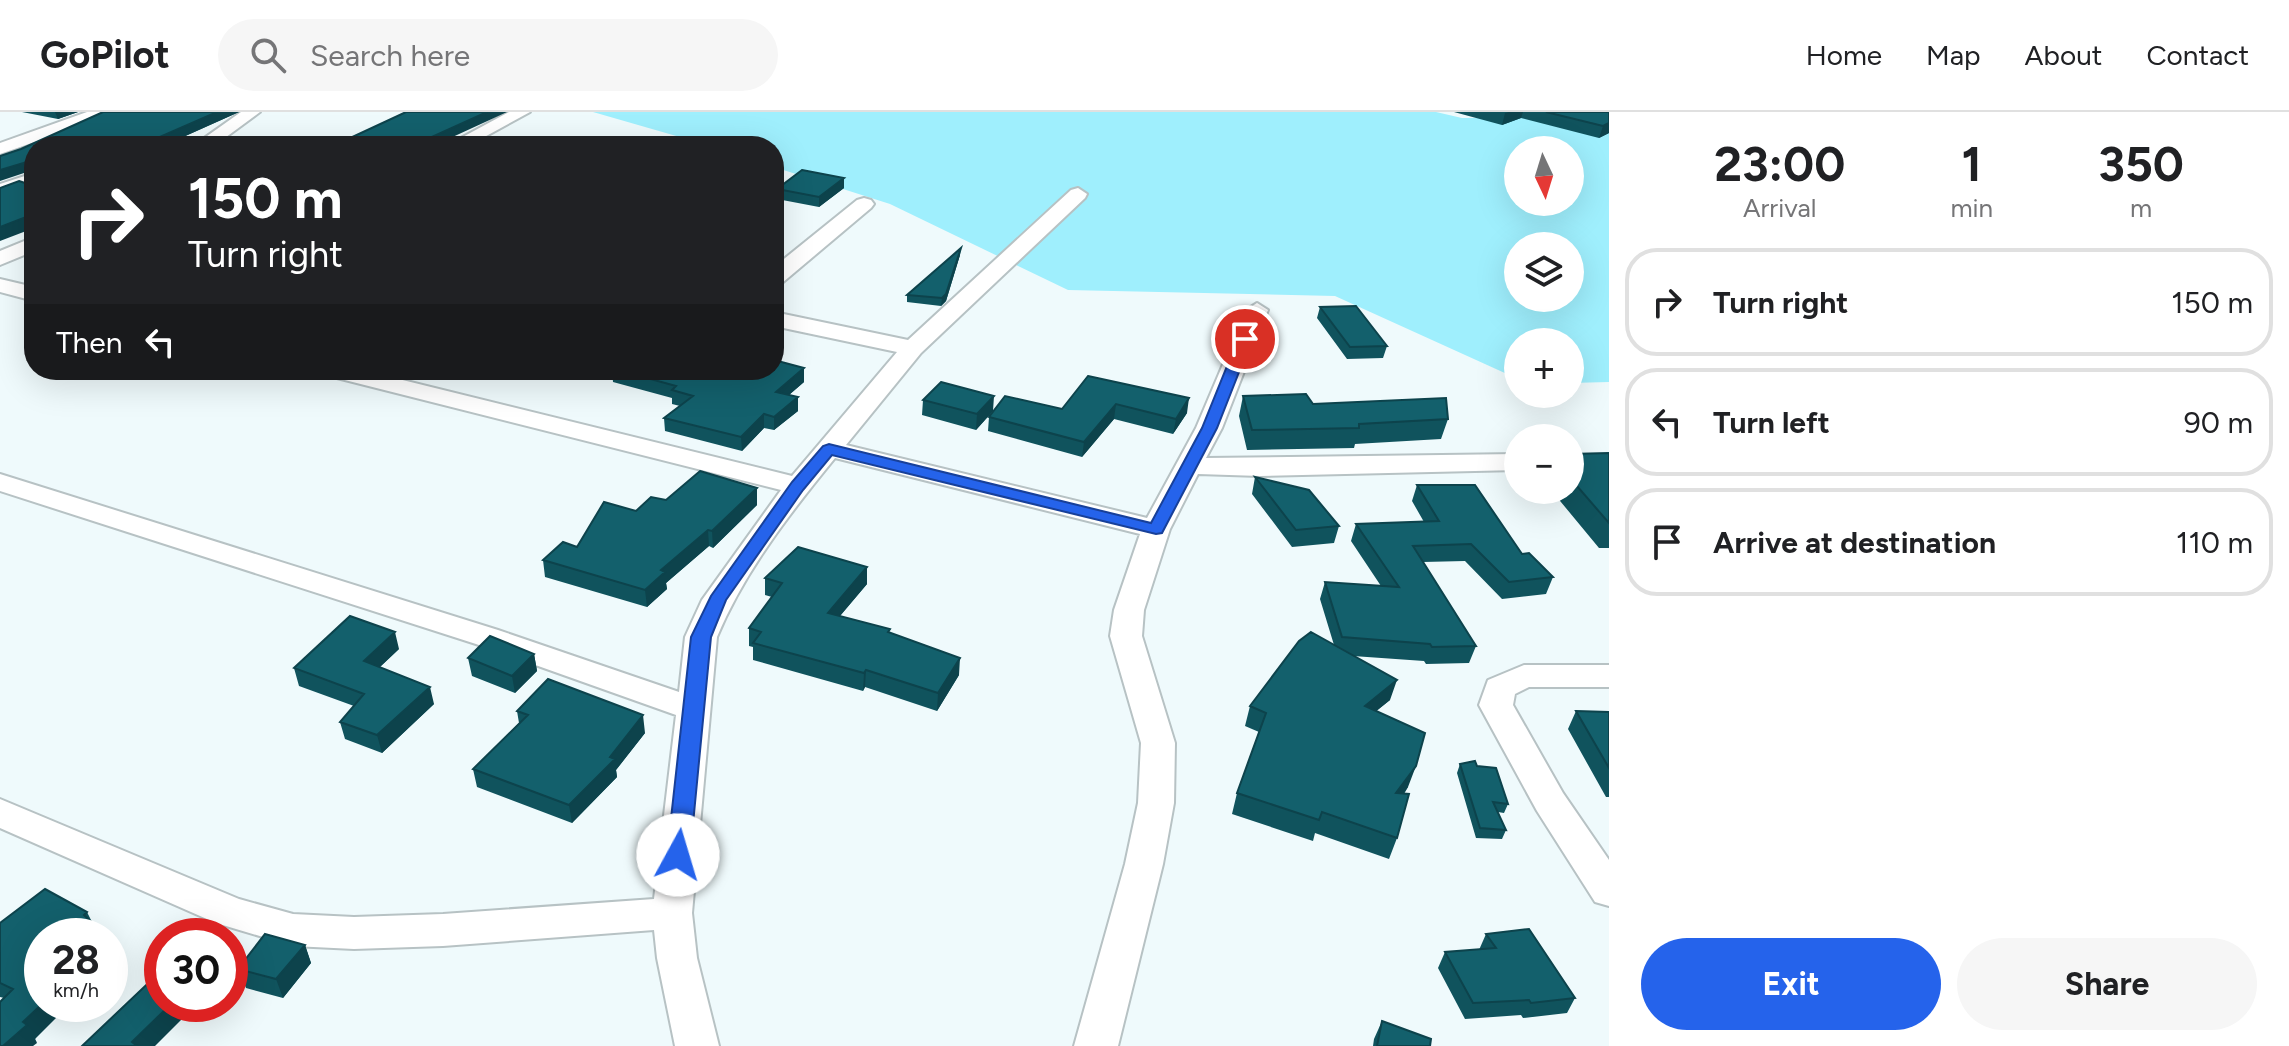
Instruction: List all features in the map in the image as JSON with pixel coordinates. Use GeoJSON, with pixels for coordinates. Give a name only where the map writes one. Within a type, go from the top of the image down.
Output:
{"type":"FeatureCollection","features":[{"type":"Feature","properties":{"kind":"street"},"geometry":{"type":"LineString","coordinates":[[36,136],[103,112]]}},
{"type":"Feature","properties":{"kind":"street"},"geometry":{"type":"LineString","coordinates":[[217,136],[252,112]]}},
{"type":"Feature","properties":{"kind":"street"},"geometry":{"type":"LineString","coordinates":[[475,136],[522,112]]}},
{"type":"Feature","properties":{"kind":"street"},"geometry":{"type":"LineString","coordinates":[[0,149],[24,140]]}},
{"type":"Feature","properties":{"kind":"street"},"geometry":{"type":"LineString","coordinates":[[0,164],[24,172]]}},
{"type":"Feature","properties":{"kind":"street"},"geometry":{"type":"LineString","coordinates":[[0,190],[24,180]]}},
{"type":"Feature","properties":{"kind":"street"},"geometry":{"type":"LineString","coordinates":[[697,1046],[677,958],[672,913],[701,637],[717,600],[798,486],[913,348],[1078,194]]}},
{"type":"Feature","properties":{"kind":"street"},"geometry":{"type":"LineString","coordinates":[[784,270],[864,204]]}},
{"type":"Feature","properties":{"kind":"street"},"geometry":{"type":"LineString","coordinates":[[0,259],[24,248]]}},
{"type":"Feature","properties":{"kind":"street"},"geometry":{"type":"LineString","coordinates":[[0,285],[24,291]]}},
{"type":"Feature","properties":{"kind":"street"},"geometry":{"type":"LineString","coordinates":[[1096,1046],[1144,864],[1156,803],[1158,743],[1126,636],[1129,610],[1156,529],[1209,428],[1257,310]]}},
{"type":"Feature","properties":{"kind":"street"},"geometry":{"type":"LineString","coordinates":[[784,321],[913,348]]}},
{"type":"Feature","properties":{"kind":"street"},"geometry":{"type":"LineString","coordinates":[[373,380],[798,486]]}},
{"type":"Feature","properties":{"kind":"street"},"geometry":{"type":"LineString","coordinates":[[829,449],[1156,529]]}},
{"type":"Feature","properties":{"kind":"street"},"geometry":{"type":"LineString","coordinates":[[1189,466],[1504,462]]}},
{"type":"Feature","properties":{"kind":"street"},"geometry":{"type":"LineString","coordinates":[[0,482],[487,637],[693,709]]}},
{"type":"Feature","properties":{"kind":"street"},"geometry":{"type":"LineString","coordinates":[[1609,676],[1524,676],[1500,688],[1496,705],[1550,802],[1609,891]]}},
{"type":"Feature","properties":{"kind":"street"},"geometry":{"type":"LineString","coordinates":[[0,813],[230,912],[293,930],[354,933],[443,930],[672,913]]}},
{"type":"Feature","properties":{"kind":"shaded area"},"geometry":{"type":"Polygon","coordinates":[[[593,112],[1436,112],[1462,118],[1578,117],[1609,126],[1609,382],[1584,383],[1584,328],[1504,328],[1504,373],[1335,296],[1068,290],[890,204],[784,170],[784,136],[676,136],[593,112]]]}},
{"type":"Feature","properties":{"kind":"building"},"geometry":{"type":"Polygon","coordinates":[[[103,112],[217,112],[162,136],[50,136],[103,112]]]}},
{"type":"Feature","properties":{"kind":"building"},"geometry":{"type":"Polygon","coordinates":[[[406,112],[487,112],[434,136],[354,136],[406,112]]]}},
{"type":"Feature","properties":{"kind":"building"},"geometry":{"type":"Polygon","coordinates":[[[1546,112],[1609,112],[1609,123],[1603,126],[1546,112]]]}},
{"type":"Feature","properties":{"kind":"building"},"geometry":{"type":"Polygon","coordinates":[[[24,148],[24,163],[0,170],[0,156],[24,148]]]}},
{"type":"Feature","properties":{"kind":"building"},"geometry":{"type":"Polygon","coordinates":[[[802,170],[844,178],[819,197],[784,190],[784,184],[802,170]]]}},
{"type":"Feature","properties":{"kind":"building"},"geometry":{"type":"Polygon","coordinates":[[[19,181],[24,183],[24,218],[0,227],[0,188],[19,181]]]}},
{"type":"Feature","properties":{"kind":"building"},"geometry":{"type":"Polygon","coordinates":[[[961,248],[942,298],[907,295],[961,248]]]}},
{"type":"Feature","properties":{"kind":"building"},"geometry":{"type":"Polygon","coordinates":[[[1356,306],[1387,346],[1350,347],[1320,307],[1356,306]]]}},
{"type":"Feature","properties":{"kind":"building"},"geometry":{"type":"Polygon","coordinates":[[[784,363],[804,368],[776,392],[798,397],[774,417],[764,414],[741,437],[664,418],[693,396],[672,390],[676,386],[654,380],[784,380],[784,363]]]}},
{"type":"Feature","properties":{"kind":"building"},"geometry":{"type":"Polygon","coordinates":[[[1088,376],[1189,398],[1176,419],[1116,404],[1084,442],[989,417],[1005,396],[1062,409],[1088,376]]]}},
{"type":"Feature","properties":{"kind":"building"},"geometry":{"type":"Polygon","coordinates":[[[941,382],[994,396],[977,414],[923,400],[941,382]]]}},
{"type":"Feature","properties":{"kind":"building"},"geometry":{"type":"Polygon","coordinates":[[[1306,394],[1313,404],[1446,398],[1448,419],[1359,424],[1359,428],[1252,430],[1243,396],[1306,394]]]}},
{"type":"Feature","properties":{"kind":"building"},"geometry":{"type":"Polygon","coordinates":[[[1609,453],[1609,523],[1584,494],[1584,454],[1609,453]]]}},
{"type":"Feature","properties":{"kind":"building"},"geometry":{"type":"Polygon","coordinates":[[[700,471],[757,488],[712,531],[708,530],[661,570],[665,572],[645,590],[543,560],[563,542],[577,547],[604,502],[636,511],[651,497],[666,500],[700,471]]]}},
{"type":"Feature","properties":{"kind":"building"},"geometry":{"type":"Polygon","coordinates":[[[1255,477],[1309,490],[1339,526],[1296,530],[1255,477]]]}},
{"type":"Feature","properties":{"kind":"building"},"geometry":{"type":"Polygon","coordinates":[[[1417,485],[1475,485],[1522,554],[1529,553],[1553,577],[1509,582],[1471,544],[1413,546],[1476,646],[1432,647],[1430,644],[1342,637],[1325,582],[1399,587],[1356,524],[1439,521],[1417,485]]]}},
{"type":"Feature","properties":{"kind":"building"},"geometry":{"type":"Polygon","coordinates":[[[798,547],[867,567],[828,613],[890,629],[888,632],[960,658],[938,693],[866,670],[864,673],[753,643],[761,632],[749,628],[782,583],[765,578],[798,547]]]}},
{"type":"Feature","properties":{"kind":"building"},"geometry":{"type":"Polygon","coordinates":[[[350,616],[395,632],[364,661],[430,687],[377,735],[340,722],[364,694],[294,668],[350,616]]]}},
{"type":"Feature","properties":{"kind":"building"},"geometry":{"type":"Polygon","coordinates":[[[1311,632],[1397,680],[1365,706],[1425,733],[1416,766],[1396,793],[1409,794],[1397,838],[1322,812],[1319,820],[1237,793],[1266,713],[1250,706],[1299,641],[1311,632]]]}},
{"type":"Feature","properties":{"kind":"building"},"geometry":{"type":"Polygon","coordinates":[[[490,636],[534,654],[512,676],[468,658],[490,636]]]}},
{"type":"Feature","properties":{"kind":"building"},"geometry":{"type":"Polygon","coordinates":[[[548,679],[643,715],[610,757],[615,759],[569,805],[473,769],[528,715],[517,711],[548,679]]]}},
{"type":"Feature","properties":{"kind":"building"},"geometry":{"type":"Polygon","coordinates":[[[1576,711],[1609,712],[1609,768],[1576,711]]]}},
{"type":"Feature","properties":{"kind":"building"},"geometry":{"type":"Polygon","coordinates":[[[1475,761],[1477,766],[1496,768],[1508,804],[1493,802],[1506,830],[1480,828],[1460,764],[1475,761]]]}},
{"type":"Feature","properties":{"kind":"building"},"geometry":{"type":"Polygon","coordinates":[[[45,889],[87,912],[84,915],[87,918],[24,918],[23,1022],[27,1025],[3,1046],[0,1046],[0,1002],[13,989],[0,983],[0,923],[45,889]]]}},
{"type":"Feature","properties":{"kind":"building"},"geometry":{"type":"Polygon","coordinates":[[[1529,929],[1575,998],[1531,1003],[1529,1000],[1473,1003],[1445,952],[1496,948],[1486,934],[1529,929]]]}},
{"type":"Feature","properties":{"kind":"building"},"geometry":{"type":"Polygon","coordinates":[[[265,934],[305,945],[276,979],[248,972],[248,956],[265,934]]]}},
{"type":"Feature","properties":{"kind":"building"},"geometry":{"type":"Polygon","coordinates":[[[144,987],[144,1022],[153,1022],[132,1042],[137,1046],[82,1046],[107,1022],[128,1022],[128,1002],[144,987]]]}},
{"type":"Feature","properties":{"kind":"building"},"geometry":{"type":"Polygon","coordinates":[[[1382,1021],[1431,1039],[1430,1046],[1377,1046],[1382,1021]]]}},
{"type":"Feature","properties":{"kind":"route"},"geometry":{"type":"LineString","coordinates":[[678,855],[701,637],[717,600],[798,486],[829,449],[1156,529],[1209,428],[1245,339]]}}]}
